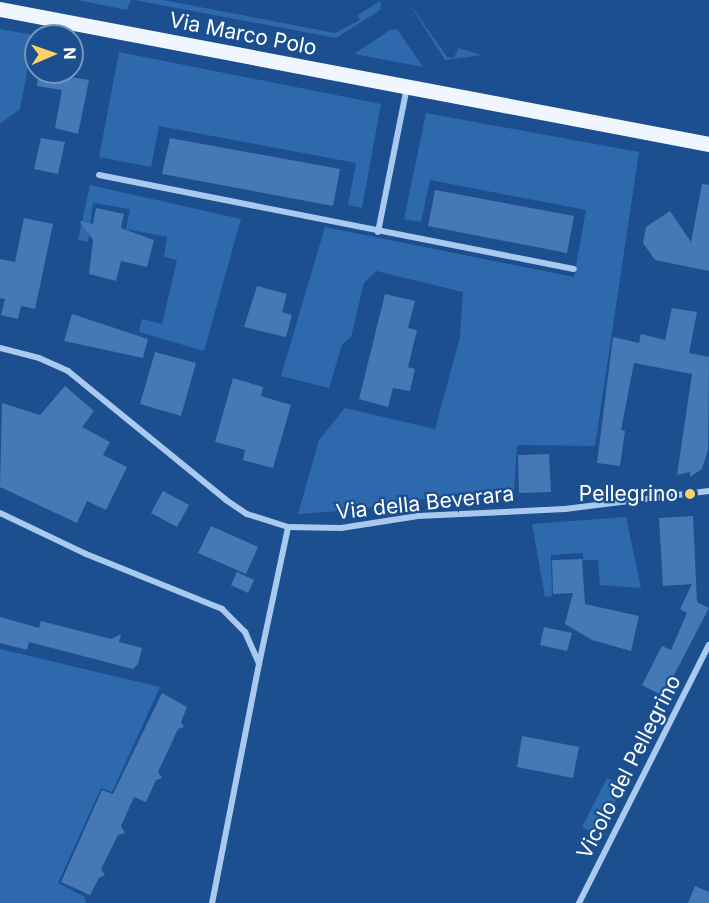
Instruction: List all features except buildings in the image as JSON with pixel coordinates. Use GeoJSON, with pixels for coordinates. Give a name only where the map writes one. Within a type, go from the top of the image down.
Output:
{"type":"FeatureCollection","features":[{"type":"Feature","properties":{"kind":"main road","name":"Via Marco Polo"},"geometry":{"type":"LineString","coordinates":[[0,9],[709,144]]}},
{"type":"Feature","properties":{"kind":"street"},"geometry":{"type":"LineString","coordinates":[[378,232],[408,87]]}},
{"type":"Feature","properties":{"kind":"street"},"geometry":{"type":"LineString","coordinates":[[99,175],[574,269]]}},
{"type":"Feature","properties":{"kind":"street","name":"Via della Beverara"},"geometry":{"type":"LineString","coordinates":[[0,348],[39,358],[68,371],[226,500],[248,514],[288,527],[333,529],[418,516],[565,509],[709,491]]}},
{"type":"Feature","properties":{"kind":"street"},"geometry":{"type":"LineString","coordinates":[[0,513],[86,554],[222,609],[245,632],[259,664]]}},
{"type":"Feature","properties":{"kind":"street"},"geometry":{"type":"LineString","coordinates":[[212,903],[288,527]]}},
{"type":"Feature","properties":{"kind":"street","name":"Vicolo del Pellegrino"},"geometry":{"type":"LineString","coordinates":[[579,903],[709,645]]}},
{"type":"Feature","properties":{"kind":"shaded area"},"geometry":{"type":"Polygon","coordinates":[[[77,0],[131,0],[127,10],[77,0]]]}},
{"type":"Feature","properties":{"kind":"shaded area"},"geometry":{"type":"Polygon","coordinates":[[[134,0],[163,0],[335,33],[360,20],[358,15],[380,1],[381,4],[380,10],[336,38],[134,0]]]}},
{"type":"Feature","properties":{"kind":"shaded area"},"geometry":{"type":"Polygon","coordinates":[[[407,0],[447,57],[454,58],[458,48],[482,55],[445,60],[407,0]]]}},
{"type":"Feature","properties":{"kind":"shaded area"},"geometry":{"type":"Polygon","coordinates":[[[0,29],[24,33],[25,84],[20,109],[0,124],[0,29]]]}},
{"type":"Feature","properties":{"kind":"shaded area"},"geometry":{"type":"Polygon","coordinates":[[[397,29],[423,67],[354,54],[390,30],[397,29]]]}},
{"type":"Feature","properties":{"kind":"shaded area"},"geometry":{"type":"Polygon","coordinates":[[[119,52],[381,104],[362,208],[348,205],[356,163],[159,126],[151,167],[99,157],[119,52]]]}},
{"type":"Feature","properties":{"kind":"shaded area"},"geometry":{"type":"Polygon","coordinates":[[[426,113],[639,152],[595,446],[517,445],[514,493],[463,493],[353,510],[298,514],[319,440],[345,408],[435,429],[460,337],[463,292],[376,271],[364,283],[351,337],[342,345],[329,388],[281,376],[325,227],[574,277],[586,210],[430,180],[421,222],[404,219],[426,113]]]}},
{"type":"Feature","properties":{"kind":"shaded area"},"geometry":{"type":"Polygon","coordinates":[[[90,185],[241,219],[204,351],[139,332],[142,319],[162,324],[177,260],[164,257],[167,237],[126,229],[130,209],[93,203],[88,242],[78,240],[90,185]]]}},
{"type":"Feature","properties":{"kind":"shaded area"},"geometry":{"type":"Polygon","coordinates":[[[626,517],[641,588],[600,585],[598,560],[583,560],[583,553],[551,555],[552,596],[545,597],[532,524],[626,517]]]}},
{"type":"Feature","properties":{"kind":"shaded area"},"geometry":{"type":"Polygon","coordinates":[[[0,649],[160,687],[112,792],[101,788],[58,883],[85,897],[86,903],[0,903],[0,649]]]}},
{"type":"Feature","properties":{"kind":"shaded area"},"geometry":{"type":"Polygon","coordinates":[[[607,778],[623,786],[598,835],[582,827],[607,778]]]}},
{"type":"Feature","properties":{"kind":"place","name":"Pellegrino"},"geometry":{"type":"Point","coordinates":[690,494]}}]}
